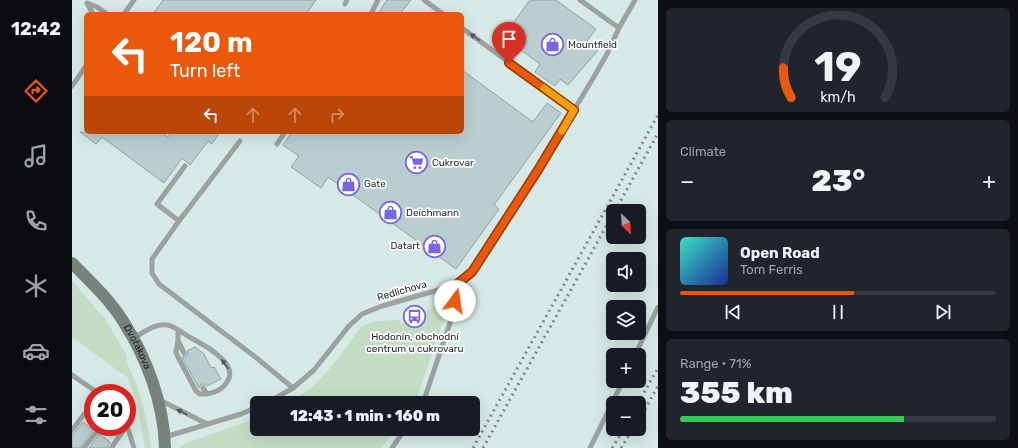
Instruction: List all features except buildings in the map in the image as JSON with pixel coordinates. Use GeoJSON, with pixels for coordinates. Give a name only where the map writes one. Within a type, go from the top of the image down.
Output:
{"type":"FeatureCollection","features":[{"type":"Feature","properties":{"kind":"main road","name":"Dvořákova"},"geometry":{"type":"LineString","coordinates":[[72,264],[107,300],[133,338],[145,362],[158,399],[165,442]]}},
{"type":"Feature","properties":{"kind":"lane"},"geometry":{"type":"LineString","coordinates":[[125,12],[134,0]]}},
{"type":"Feature","properties":{"kind":"lane"},"geometry":{"type":"LineString","coordinates":[[372,12],[378,0]]}},
{"type":"Feature","properties":{"kind":"lane"},"geometry":{"type":"LineString","coordinates":[[424,0],[441,12]]}},
{"type":"Feature","properties":{"kind":"lane"},"geometry":{"type":"LineString","coordinates":[[580,0],[619,28]]}},
{"type":"Feature","properties":{"kind":"lane","name":"Redlichova"},"geometry":{"type":"LineString","coordinates":[[279,396],[293,388],[314,370],[355,320],[362,314],[382,306],[456,285],[472,272],[538,170],[574,110],[607,54],[619,28],[635,0]]}},
{"type":"Feature","properties":{"kind":"lane"},"geometry":{"type":"LineString","coordinates":[[92,12],[87,3],[104,12]]}},
{"type":"Feature","properties":{"kind":"lane"},"geometry":{"type":"LineString","coordinates":[[464,29],[574,110]]}},
{"type":"Feature","properties":{"kind":"lane"},"geometry":{"type":"LineString","coordinates":[[72,86],[84,69]]}},
{"type":"Feature","properties":{"kind":"lane"},"geometry":{"type":"LineString","coordinates":[[277,144],[284,134]]}},
{"type":"Feature","properties":{"kind":"lane"},"geometry":{"type":"LineString","coordinates":[[240,141],[152,259],[152,272],[154,279],[159,284],[254,356],[293,388]]}},
{"type":"Feature","properties":{"kind":"lane"},"geometry":{"type":"LineString","coordinates":[[179,221],[157,204],[185,166]]}},
{"type":"Feature","properties":{"kind":"lane"},"geometry":{"type":"LineString","coordinates":[[426,396],[454,311],[456,285]]}},
{"type":"Feature","properties":{"kind":"lane"},"geometry":{"type":"LineString","coordinates":[[638,348],[658,307]]}},
{"type":"Feature","properties":{"kind":"lane"},"geometry":{"type":"LineString","coordinates":[[133,338],[153,327],[169,325],[178,330],[223,359],[228,366],[230,373],[230,379],[226,385],[218,391],[207,394],[198,393],[176,352],[178,330]]}},
{"type":"Feature","properties":{"kind":"lane"},"geometry":{"type":"LineString","coordinates":[[178,340],[184,352]]}},
{"type":"Feature","properties":{"kind":"lane"},"geometry":{"type":"LineString","coordinates":[[72,374],[86,384]]}},
{"type":"Feature","properties":{"kind":"lane"},"geometry":{"type":"LineString","coordinates":[[203,388],[207,394]]}},
{"type":"Feature","properties":{"kind":"lane"},"geometry":{"type":"LineString","coordinates":[[590,448],[619,388]]}},
{"type":"Feature","properties":{"kind":"lane"},"geometry":{"type":"LineString","coordinates":[[158,399],[208,424]]}},
{"type":"Feature","properties":{"kind":"lane"},"geometry":{"type":"LineString","coordinates":[[165,442],[208,424],[250,409]]}},
{"type":"Feature","properties":{"kind":"lane"},"geometry":{"type":"LineString","coordinates":[[72,430],[84,415]]}},
{"type":"Feature","properties":{"kind":"lane"},"geometry":{"type":"LineString","coordinates":[[84,448],[93,436]]}},
{"type":"Feature","properties":{"kind":"lane"},"geometry":{"type":"LineString","coordinates":[[110,448],[119,436]]}},
{"type":"Feature","properties":{"kind":"lane"},"geometry":{"type":"LineString","coordinates":[[130,436],[134,448]]}},
{"type":"Feature","properties":{"kind":"lane"},"geometry":{"type":"LineString","coordinates":[[392,448],[400,436]]}},
{"type":"Feature","properties":{"kind":"green space"},"geometry":{"type":"Polygon","coordinates":[[[72,281],[106,320],[127,356],[126,361],[136,384],[130,384],[128,378],[75,339],[72,339],[72,281]]]}},
{"type":"Feature","properties":{"kind":"green space"},"geometry":{"type":"Polygon","coordinates":[[[438,299],[446,302],[448,307],[417,396],[299,396],[320,380],[337,360],[360,328],[364,325],[379,321],[400,320],[401,324],[415,321],[415,318],[436,305],[438,299]]]}},
{"type":"Feature","properties":{"kind":"green space"},"geometry":{"type":"Polygon","coordinates":[[[136,385],[142,403],[151,448],[145,448],[137,403],[136,385]]]}},
{"type":"Feature","properties":{"kind":"green space"},"geometry":{"type":"Polygon","coordinates":[[[250,420],[250,436],[390,436],[381,448],[179,448],[184,444],[250,420]]]}},
{"type":"Feature","properties":{"kind":"railway"},"geometry":{"type":"LineString","coordinates":[[473,448],[658,115]]}},
{"type":"Feature","properties":{"kind":"railway"},"geometry":{"type":"LineString","coordinates":[[619,204],[658,133]]}},
{"type":"Feature","properties":{"kind":"railway"},"geometry":{"type":"LineString","coordinates":[[483,448],[606,227]]}},
{"type":"Feature","properties":{"kind":"railway"},"geometry":{"type":"LineString","coordinates":[[642,396],[658,368]]}},
{"type":"Feature","properties":{"kind":"railway"},"geometry":{"type":"LineString","coordinates":[[646,407],[658,386]]}},
{"type":"Feature","properties":{"kind":"railway"},"geometry":{"type":"LineString","coordinates":[[612,448],[620,436]]}},
{"type":"Feature","properties":{"kind":"railway"},"geometry":{"type":"LineString","coordinates":[[621,448],[629,436]]}},
{"type":"Feature","properties":{"kind":"slow traffic"},"geometry":{"type":"LineString","coordinates":[[544,88],[574,110],[562,131]]}},
{"type":"Feature","properties":{"kind":"place","name":"Mountfield"},"geometry":{"type":"Point","coordinates":[553,45]}},
{"type":"Feature","properties":{"kind":"place","name":"Cukrovar"},"geometry":{"type":"Point","coordinates":[416,163]}},
{"type":"Feature","properties":{"kind":"place","name":"Gate"},"geometry":{"type":"Point","coordinates":[348,184]}},
{"type":"Feature","properties":{"kind":"place","name":"Deichmann"},"geometry":{"type":"Point","coordinates":[390,213]}},
{"type":"Feature","properties":{"kind":"place","name":"Datart"},"geometry":{"type":"Point","coordinates":[435,246]}},
{"type":"Feature","properties":{"kind":"place","name":"Hodonín, obchodní centrum u cukrovaru"},"geometry":{"type":"Point","coordinates":[415,317]}},
{"type":"Feature","properties":{"kind":"route"},"geometry":{"type":"LineString","coordinates":[[455,301],[456,285],[472,272],[538,170],[574,110],[509,63]]}}]}
